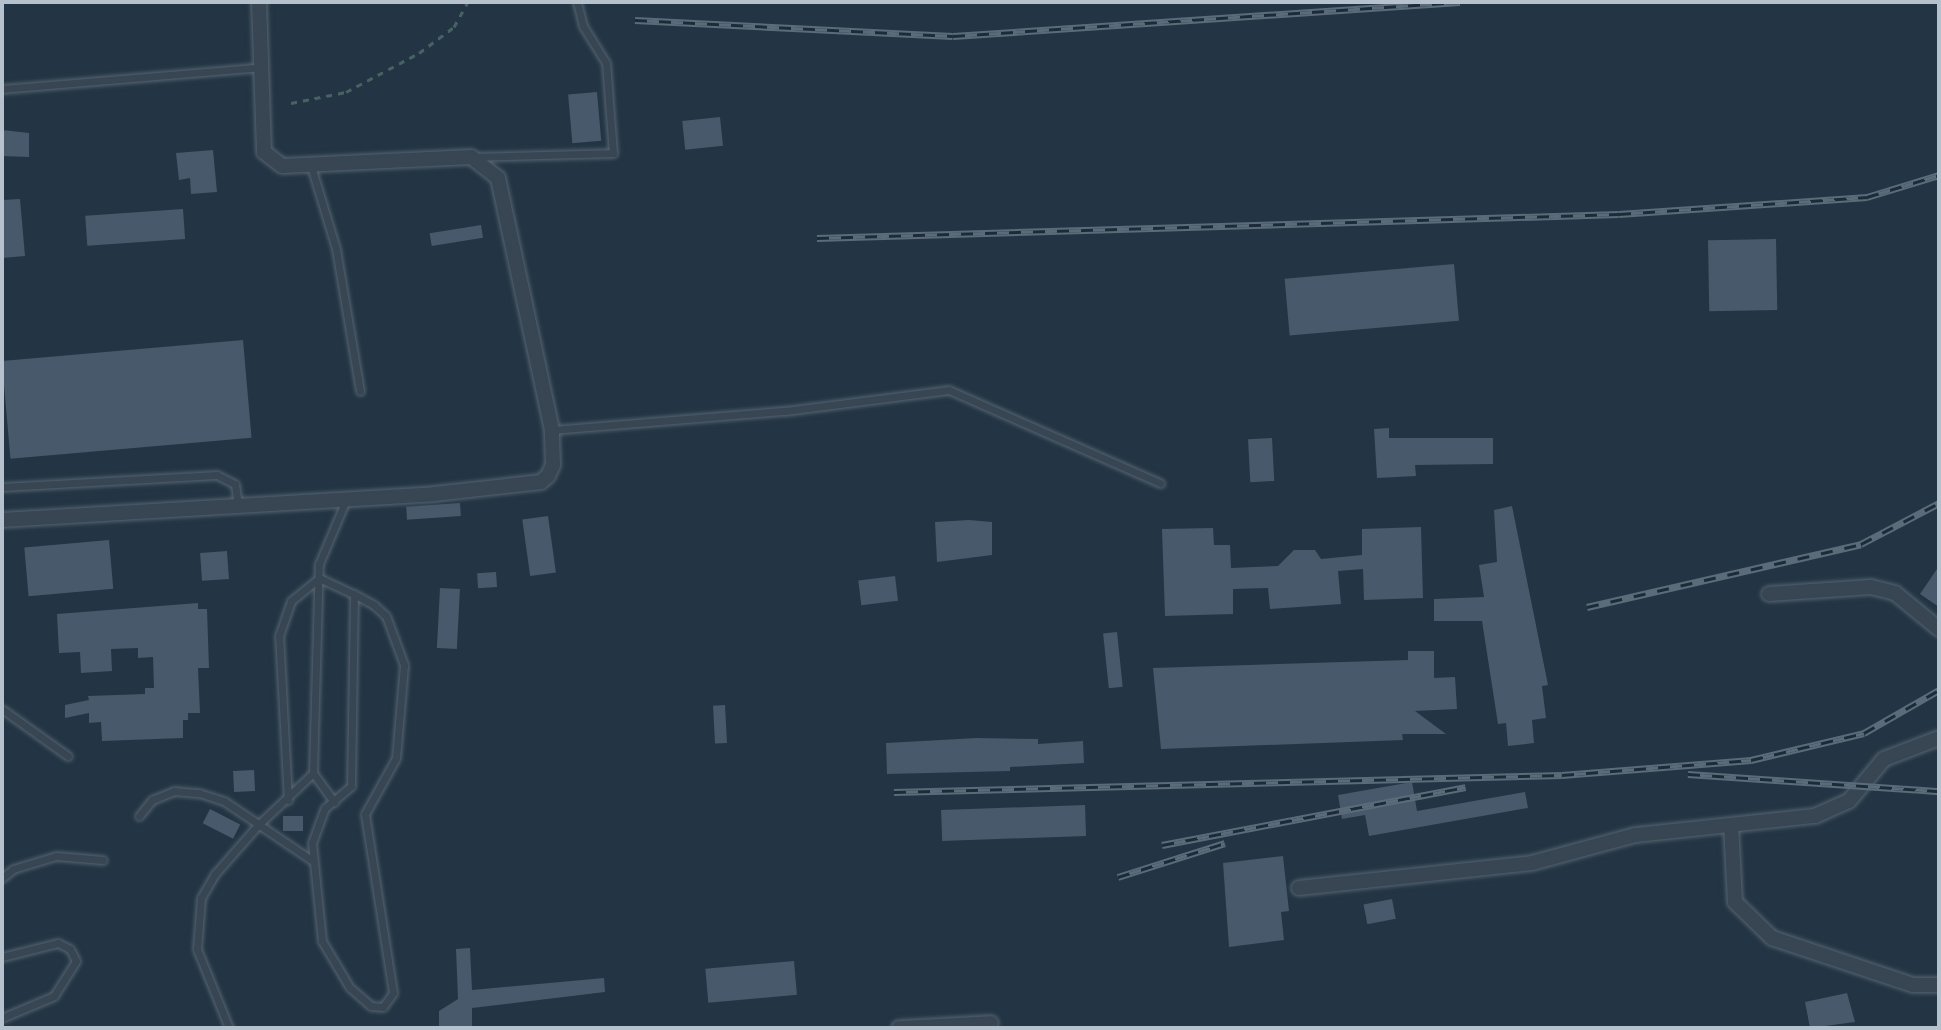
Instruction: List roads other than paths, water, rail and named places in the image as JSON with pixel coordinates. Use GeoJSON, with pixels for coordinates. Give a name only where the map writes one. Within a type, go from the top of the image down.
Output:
{"type":"FeatureCollection","features":[{"type":"Feature","properties":{"kind":"street"},"geometry":{"type":"LineString","coordinates":[[2,520],[238,506],[541,482],[553,465],[552,430],[498,178],[471,157],[282,166],[264,152],[259,2]]}},
{"type":"Feature","properties":{"kind":"street"},"geometry":{"type":"LineString","coordinates":[[1769,594],[1871,587],[1895,593],[1939,629]]}},
{"type":"Feature","properties":{"kind":"street"},"geometry":{"type":"LineString","coordinates":[[1299,888],[1532,863],[1636,835],[1815,816],[1849,801],[1884,759],[1939,738]]}},
{"type":"Feature","properties":{"kind":"street"},"geometry":{"type":"LineString","coordinates":[[1731,825],[1735,902],[1772,938],[1913,985],[1939,985]]}},
{"type":"Feature","properties":{"kind":"street"},"geometry":{"type":"LineString","coordinates":[[899,1028],[991,1023]]}},
{"type":"Feature","properties":{"kind":"lane"},"geometry":{"type":"LineString","coordinates":[[471,157],[613,153],[606,63],[583,26],[577,2]]}},
{"type":"Feature","properties":{"kind":"lane"},"geometry":{"type":"LineString","coordinates":[[2,89],[262,67]]}},
{"type":"Feature","properties":{"kind":"lane"},"geometry":{"type":"LineString","coordinates":[[311,166],[336,249],[360,391]]}},
{"type":"Feature","properties":{"kind":"lane"},"geometry":{"type":"LineString","coordinates":[[552,430],[785,411],[949,390],[1160,483]]}},
{"type":"Feature","properties":{"kind":"lane"},"geometry":{"type":"LineString","coordinates":[[2,487],[217,475],[235,484],[238,506]]}},
{"type":"Feature","properties":{"kind":"lane"},"geometry":{"type":"LineString","coordinates":[[334,802],[313,773],[319,578],[323,547],[347,498]]}},
{"type":"Feature","properties":{"kind":"lane"},"geometry":{"type":"LineString","coordinates":[[319,578],[354,594],[386,616],[404,665],[396,758],[365,814],[393,993],[383,1007],[371,1006],[350,988],[322,941],[313,861],[316,821],[351,786],[354,594]]}},
{"type":"Feature","properties":{"kind":"lane"},"geometry":{"type":"LineString","coordinates":[[288,800],[279,636],[291,601],[319,578]]}},
{"type":"Feature","properties":{"kind":"lane"},"geometry":{"type":"LineString","coordinates":[[2,709],[68,756]]}},
{"type":"Feature","properties":{"kind":"lane"},"geometry":{"type":"LineString","coordinates":[[229,1028],[197,949],[201,898],[215,874],[257,826],[288,800],[313,773]]}},
{"type":"Feature","properties":{"kind":"lane"},"geometry":{"type":"LineString","coordinates":[[139,816],[152,800],[174,791],[199,793],[224,801],[313,861]]}},
{"type":"Feature","properties":{"kind":"lane"},"geometry":{"type":"LineString","coordinates":[[2,878],[13,869],[56,856],[103,860]]}},
{"type":"Feature","properties":{"kind":"lane"},"geometry":{"type":"LineString","coordinates":[[2,957],[58,943],[70,949],[76,961],[54,996],[2,1018]]}},
{"type":"Feature","properties":{"kind":"railway"},"geometry":{"type":"LineString","coordinates":[[635,20],[953,36],[1460,2]]}},
{"type":"Feature","properties":{"kind":"railway"},"geometry":{"type":"LineString","coordinates":[[817,238],[1619,214],[1867,197],[1939,175]]}},
{"type":"Feature","properties":{"kind":"railway"},"geometry":{"type":"LineString","coordinates":[[1587,607],[1861,544],[1939,503]]}},
{"type":"Feature","properties":{"kind":"railway"},"geometry":{"type":"LineString","coordinates":[[894,792],[1562,775],[1751,760],[1864,733],[1939,690]]}},
{"type":"Feature","properties":{"kind":"railway"},"geometry":{"type":"LineString","coordinates":[[1688,774],[1939,791]]}},
{"type":"Feature","properties":{"kind":"railway"},"geometry":{"type":"LineString","coordinates":[[1162,845],[1465,787]]}},
{"type":"Feature","properties":{"kind":"railway"},"geometry":{"type":"LineString","coordinates":[[1118,877],[1225,843]]}}]}
